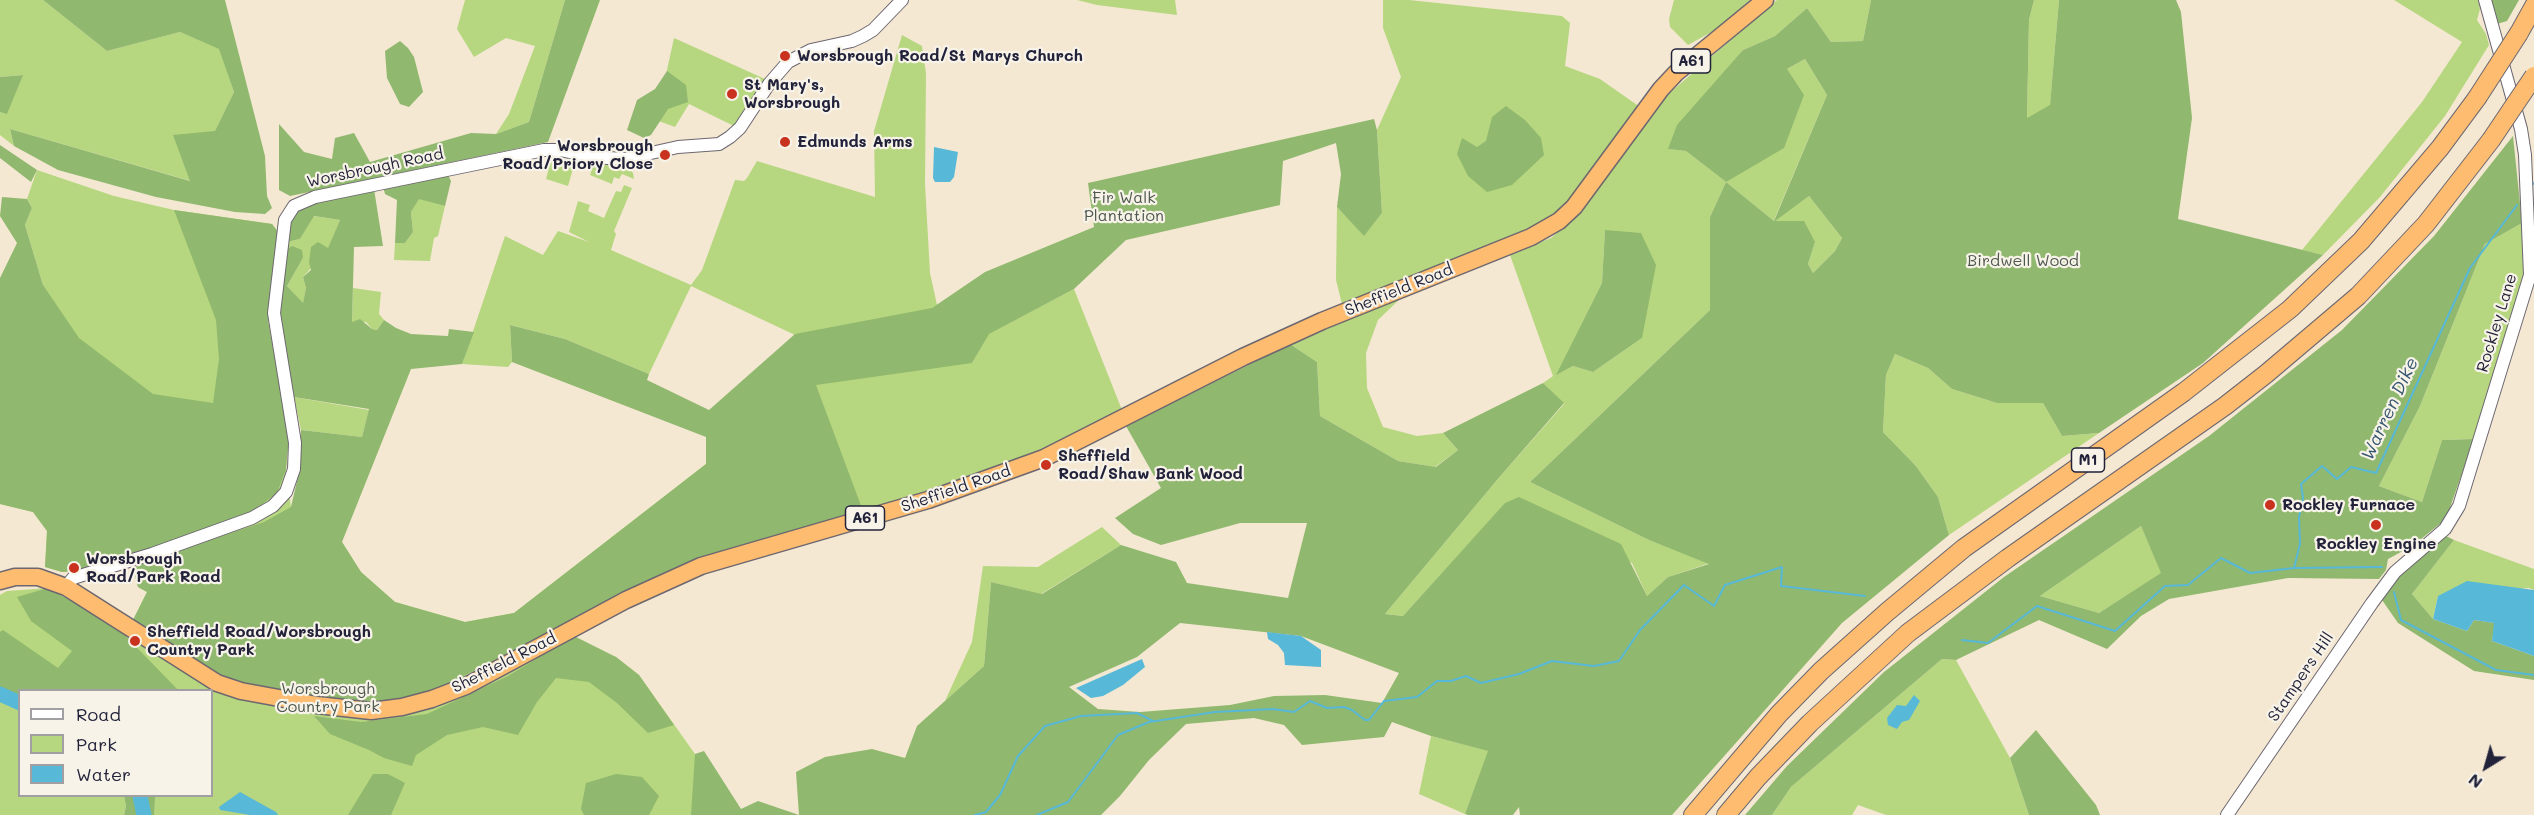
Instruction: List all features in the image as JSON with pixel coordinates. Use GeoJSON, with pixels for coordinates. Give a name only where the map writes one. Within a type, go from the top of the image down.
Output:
{"type":"FeatureCollection","features":[{"type":"Feature","properties":{"kind":"highway","name":"Sheffield Road"},"geometry":{"type":"LineString","coordinates":[[66,587],[217,682],[241,691],[317,705],[371,711],[402,708],[432,699],[466,686],[626,600],[701,566],[928,500],[1044,458],[1233,362],[1322,321],[1531,237],[1559,221],[1574,207],[1669,81],[1764,0]]}},
{"type":"Feature","properties":{"kind":"highway","name":"M1"},"geometry":{"type":"LineString","coordinates":[[1693,815],[1779,714],[1821,671],[1887,612],[1964,548],[2184,392],[2290,309],[2329,273],[2375,225],[2440,148],[2477,98],[2534,6]]}},
{"type":"Feature","properties":{"kind":"highway","name":"M1"},"geometry":{"type":"LineString","coordinates":[[1726,815],[1758,777],[1810,723],[1908,633],[2008,558],[2225,406],[2274,368],[2358,296],[2426,224],[2491,140],[2534,76]]}},
{"type":"Feature","properties":{"kind":"highway","name":"A61"},"geometry":{"type":"LineString","coordinates":[[0,581],[15,578],[38,578],[66,587]]}},
{"type":"Feature","properties":{"kind":"street","name":"Worsbrough Road"},"geometry":{"type":"LineString","coordinates":[[66,587],[73,578],[152,554],[252,518],[273,506],[286,492],[294,469],[295,443],[274,312],[285,220],[294,206],[315,197],[544,150],[624,159],[678,147],[719,144],[730,138],[740,128],[769,84],[788,63],[811,50],[852,41],[863,36],[873,30],[902,0]]}},
{"type":"Feature","properties":{"kind":"street","name":"Rockley Lane"},"geometry":{"type":"LineString","coordinates":[[2406,561],[2445,529],[2456,513],[2530,275],[2526,174],[2521,129],[2486,0]]}},
{"type":"Feature","properties":{"kind":"street","name":"Stampers Hill"},"geometry":{"type":"LineString","coordinates":[[2227,815],[2372,603],[2406,561]]}},
{"type":"Feature","properties":{"kind":"green space"},"geometry":{"type":"Polygon","coordinates":[[[0,0],[43,0],[107,51],[180,32],[220,49],[234,92],[191,181],[10,129],[14,146],[0,135],[0,112],[7,113],[22,75],[0,77],[0,0]]]}},
{"type":"Feature","properties":{"kind":"green space"},"geometry":{"type":"Polygon","coordinates":[[[43,0],[225,0],[265,156],[267,196],[272,208],[265,214],[235,212],[156,197],[58,170],[14,146],[10,129],[190,181],[173,135],[215,131],[234,92],[219,49],[180,32],[107,51],[43,0]]]}},
{"type":"Feature","properties":{"kind":"green space"},"geometry":{"type":"Polygon","coordinates":[[[465,0],[565,0],[529,122],[496,134],[509,114],[535,46],[506,38],[474,57],[457,29],[465,0]]]}},
{"type":"Feature","properties":{"kind":"green space"},"geometry":{"type":"Polygon","coordinates":[[[565,0],[600,0],[548,142],[290,196],[279,190],[279,124],[304,152],[332,159],[335,138],[354,133],[370,162],[471,133],[496,134],[529,122],[565,0]]]}},
{"type":"Feature","properties":{"kind":"green space"},"geometry":{"type":"Polygon","coordinates":[[[1077,0],[1175,0],[1177,15],[1097,5],[1077,0]]]}},
{"type":"Feature","properties":{"kind":"green space"},"geometry":{"type":"Polygon","coordinates":[[[1383,0],[1409,0],[1562,16],[1570,23],[1565,66],[1600,79],[1640,107],[1570,201],[1549,220],[1342,304],[1336,280],[1337,207],[1364,235],[1382,213],[1377,130],[1401,77],[1383,28],[1383,0]]]}},
{"type":"Feature","properties":{"kind":"green space"},"geometry":{"type":"Polygon","coordinates":[[[1674,0],[1750,0],[1715,30],[1688,45],[1670,27],[1669,19],[1674,0]]]}},
{"type":"Feature","properties":{"kind":"green space"},"geometry":{"type":"Polygon","coordinates":[[[1777,0],[1871,0],[1863,41],[1831,42],[1807,8],[1775,36],[1743,50],[1669,149],[1686,151],[1726,182],[1710,217],[1710,310],[1530,482],[1649,540],[1710,563],[1668,577],[1647,596],[1632,563],[1505,504],[1403,616],[1385,614],[1564,404],[1543,383],[1553,376],[1510,255],[1551,238],[1570,222],[1666,96],[1777,0]],[[1605,230],[1602,283],[1557,374],[1573,366],[1593,372],[1642,338],[1605,230]]]}},
{"type":"Feature","properties":{"kind":"green space","name":"Birdwell Wood"},"geometry":{"type":"Polygon","coordinates":[[[1871,0],[2034,0],[2029,20],[2027,118],[2050,105],[2059,0],[2176,0],[2181,12],[2192,118],[2178,219],[2323,255],[2203,363],[2099,433],[2062,436],[2043,403],[1997,403],[1952,389],[1928,368],[1895,354],[1886,375],[1883,432],[1916,466],[1938,497],[1949,535],[1842,623],[1672,815],[1520,815],[1519,807],[1513,815],[1468,815],[1465,814],[1488,751],[1431,736],[1392,722],[1384,737],[1302,745],[1284,725],[1254,718],[1186,724],[1149,760],[1120,796],[1101,815],[799,815],[796,772],[825,757],[872,749],[905,758],[917,726],[984,666],[991,582],[1042,594],[1121,545],[1176,562],[1187,583],[1288,598],[1307,523],[1240,523],[1161,545],[1133,534],[1115,518],[1161,488],[1126,426],[1290,344],[1317,362],[1320,416],[1398,461],[1436,467],[1458,450],[1443,433],[1543,383],[1564,403],[1385,614],[1403,616],[1505,503],[1519,497],[1621,544],[1647,596],[1668,577],[1709,564],[1649,540],[1530,482],[1710,310],[1710,217],[1726,182],[1686,151],[1668,149],[1677,125],[1743,50],[1775,36],[1807,8],[1831,42],[1863,41],[1871,0]],[[1805,59],[1787,69],[1804,95],[1784,148],[1726,182],[1774,221],[1827,95],[1805,59]],[[1809,196],[1775,221],[1804,221],[1815,242],[1808,264],[1813,273],[1835,251],[1842,238],[1809,196]],[[1180,623],[1137,657],[1069,687],[1098,709],[1140,712],[1230,705],[1274,696],[1325,695],[1382,703],[1399,673],[1301,636],[1180,623]]]}},
{"type":"Feature","properties":{"kind":"green space"},"geometry":{"type":"Polygon","coordinates":[[[2034,0],[2059,0],[2050,106],[2027,119],[2029,20],[2034,0]]]}},
{"type":"Feature","properties":{"kind":"green space"},"geometry":{"type":"Polygon","coordinates":[[[2394,0],[2478,0],[2480,9],[2477,20],[2486,34],[2489,45],[2445,116],[2380,197],[2323,255],[2302,250],[2422,102],[2462,42],[2394,0]]]}},
{"type":"Feature","properties":{"kind":"green space"},"geometry":{"type":"Polygon","coordinates":[[[2491,0],[2519,0],[2507,21],[2497,24],[2491,0]]]}},
{"type":"Feature","properties":{"kind":"green space","name":"Worsbrough Country Park"},"geometry":{"type":"Polygon","coordinates":[[[902,35],[922,46],[926,73],[925,184],[930,273],[937,305],[932,308],[972,363],[988,334],[1074,289],[1122,410],[1049,447],[951,484],[688,564],[549,632],[616,657],[639,675],[695,754],[720,815],[144,815],[140,797],[213,797],[213,689],[18,689],[0,694],[0,595],[7,591],[48,588],[117,627],[133,620],[147,592],[138,587],[132,565],[62,572],[45,567],[47,531],[33,512],[0,504],[0,305],[43,285],[25,225],[32,208],[27,199],[37,170],[114,196],[174,210],[272,224],[278,232],[268,321],[289,436],[286,469],[291,507],[342,542],[361,572],[395,602],[465,622],[514,613],[706,464],[709,411],[795,335],[691,286],[649,374],[565,339],[510,325],[512,362],[508,367],[462,364],[505,236],[543,255],[558,231],[589,242],[569,232],[578,201],[590,205],[588,211],[604,218],[616,191],[621,192],[624,185],[632,188],[614,231],[616,234],[611,250],[691,285],[702,270],[735,180],[744,181],[757,161],[875,197],[874,131],[902,35]]]}},
{"type":"Feature","properties":{"kind":"green space"},"geometry":{"type":"Polygon","coordinates":[[[674,38],[765,79],[736,127],[689,104],[675,127],[656,120],[674,38]]]}},
{"type":"Feature","properties":{"kind":"green space"},"geometry":{"type":"Polygon","coordinates":[[[400,41],[414,57],[423,92],[409,107],[400,104],[387,78],[385,51],[400,41]]]}},
{"type":"Feature","properties":{"kind":"green space"},"geometry":{"type":"Polygon","coordinates":[[[1805,59],[1827,95],[1774,220],[1809,196],[1842,238],[1835,251],[1813,273],[1808,264],[1815,242],[1774,221],[1726,182],[1787,69],[1805,59]]]}},
{"type":"Feature","properties":{"kind":"green space"},"geometry":{"type":"Polygon","coordinates":[[[667,71],[686,85],[688,102],[668,109],[651,135],[644,138],[627,130],[637,100],[655,89],[667,71]]]}},
{"type":"Feature","properties":{"kind":"green space"},"geometry":{"type":"Polygon","coordinates":[[[23,75],[7,114],[0,112],[0,77],[23,75]]]}},
{"type":"Feature","properties":{"kind":"green space"},"geometry":{"type":"Polygon","coordinates":[[[1506,106],[1525,120],[1541,138],[1544,155],[1512,185],[1487,192],[1468,176],[1457,154],[1462,138],[1477,147],[1486,141],[1492,117],[1506,106]]]}},
{"type":"Feature","properties":{"kind":"green space","name":"Fir Walk Plantation"},"geometry":{"type":"Polygon","coordinates":[[[1374,119],[1377,130],[1382,213],[1364,236],[1337,207],[1341,174],[1336,143],[1283,161],[1280,205],[1126,240],[1074,289],[989,334],[972,363],[816,385],[863,511],[688,564],[437,689],[407,698],[379,702],[330,699],[282,691],[223,677],[133,620],[147,592],[138,587],[132,565],[264,522],[291,507],[300,468],[301,430],[362,437],[369,409],[294,397],[279,313],[286,250],[292,246],[302,250],[303,258],[287,286],[303,303],[306,288],[303,277],[311,270],[309,262],[311,247],[318,242],[328,248],[340,220],[314,216],[300,239],[287,242],[289,223],[301,205],[374,189],[383,246],[354,247],[352,322],[360,319],[372,329],[377,330],[384,320],[411,334],[448,336],[449,329],[474,332],[462,364],[411,369],[342,542],[361,572],[395,602],[465,622],[514,613],[706,464],[706,437],[512,362],[510,325],[565,339],[649,374],[647,380],[709,410],[795,334],[932,308],[985,272],[1094,227],[1088,183],[1374,119]]]}},
{"type":"Feature","properties":{"kind":"green space"},"geometry":{"type":"Polygon","coordinates":[[[2513,136],[2522,223],[2485,244],[2420,406],[2379,486],[2422,502],[2442,440],[2474,439],[2446,519],[2406,551],[2388,559],[2386,570],[2379,579],[2288,578],[2169,599],[2141,616],[2107,649],[2039,620],[1956,660],[1942,659],[1791,787],[1772,815],[1745,815],[1787,766],[1884,672],[2004,577],[2209,436],[2342,330],[2434,236],[2513,136]],[[2141,526],[2040,596],[2099,613],[2161,573],[2141,526]]]}},
{"type":"Feature","properties":{"kind":"green space"},"geometry":{"type":"Polygon","coordinates":[[[0,145],[37,170],[31,182],[0,158],[0,145]]]}},
{"type":"Feature","properties":{"kind":"green space"},"geometry":{"type":"Polygon","coordinates":[[[555,157],[575,162],[568,186],[546,179],[551,160],[555,157]]]}},
{"type":"Feature","properties":{"kind":"green space"},"geometry":{"type":"Polygon","coordinates":[[[593,165],[626,165],[633,173],[634,179],[622,174],[619,179],[614,177],[612,184],[590,175],[593,165]]]}},
{"type":"Feature","properties":{"kind":"green space"},"geometry":{"type":"Polygon","coordinates":[[[448,175],[451,181],[445,206],[419,199],[411,212],[413,232],[405,243],[395,243],[397,200],[385,194],[383,186],[448,175]]]}},
{"type":"Feature","properties":{"kind":"green space"},"geometry":{"type":"Polygon","coordinates":[[[2,197],[27,199],[32,208],[25,225],[43,285],[79,338],[153,394],[213,403],[219,359],[216,320],[174,210],[272,224],[278,232],[268,321],[289,436],[286,469],[277,493],[254,510],[204,531],[80,571],[62,572],[45,567],[47,531],[33,512],[0,504],[0,278],[17,243],[0,216],[2,197]]]}},
{"type":"Feature","properties":{"kind":"green space"},"geometry":{"type":"Polygon","coordinates":[[[419,198],[445,206],[438,236],[434,238],[430,261],[394,260],[395,243],[405,243],[413,232],[411,212],[419,198]]]}},
{"type":"Feature","properties":{"kind":"green space"},"geometry":{"type":"Polygon","coordinates":[[[313,216],[340,220],[328,249],[303,277],[306,288],[303,304],[287,286],[303,258],[286,250],[287,242],[300,239],[313,216]]]}},
{"type":"Feature","properties":{"kind":"green space"},"geometry":{"type":"Polygon","coordinates":[[[2522,223],[2524,273],[2474,439],[2442,440],[2422,502],[2379,486],[2420,406],[2485,244],[2522,223]]]}},
{"type":"Feature","properties":{"kind":"green space"},"geometry":{"type":"Polygon","coordinates":[[[1605,230],[1641,233],[1656,265],[1642,338],[1593,372],[1573,366],[1556,375],[1602,283],[1605,230]]]}},
{"type":"Feature","properties":{"kind":"green space"},"geometry":{"type":"Polygon","coordinates":[[[353,288],[381,292],[379,314],[384,320],[377,330],[372,329],[366,322],[352,323],[353,288]]]}},
{"type":"Feature","properties":{"kind":"green space"},"geometry":{"type":"Polygon","coordinates":[[[1402,297],[1378,320],[1366,353],[1367,388],[1383,427],[1417,436],[1443,433],[1458,450],[1435,467],[1398,461],[1320,416],[1317,362],[1290,344],[1402,297]]]}},
{"type":"Feature","properties":{"kind":"green space"},"geometry":{"type":"Polygon","coordinates":[[[1895,354],[1928,368],[1952,389],[1997,403],[2043,403],[2062,436],[2099,433],[1949,535],[1938,497],[1916,466],[1883,432],[1886,375],[1895,354]]]}},
{"type":"Feature","properties":{"kind":"green space"},"geometry":{"type":"Polygon","coordinates":[[[294,397],[369,410],[362,437],[301,430],[294,397]]]}},
{"type":"Feature","properties":{"kind":"green space"},"geometry":{"type":"Polygon","coordinates":[[[2141,526],[2162,573],[2099,613],[2040,596],[2141,526]]]}},
{"type":"Feature","properties":{"kind":"green space"},"geometry":{"type":"Polygon","coordinates":[[[1102,527],[1121,545],[1041,594],[991,582],[984,666],[945,701],[972,642],[983,566],[1038,567],[1102,527]]]}},
{"type":"Feature","properties":{"kind":"green space"},"geometry":{"type":"Polygon","coordinates":[[[2446,536],[2454,540],[2412,594],[2433,619],[2467,631],[2474,620],[2495,623],[2492,641],[2534,656],[2534,680],[2474,671],[2398,623],[2382,600],[2401,575],[2446,536]]]}},
{"type":"Feature","properties":{"kind":"green space"},"geometry":{"type":"Polygon","coordinates":[[[2454,540],[2534,569],[2534,590],[2529,588],[2438,596],[2433,619],[2412,594],[2454,540]]]}},
{"type":"Feature","properties":{"kind":"green space"},"geometry":{"type":"Polygon","coordinates":[[[48,588],[117,627],[177,689],[18,689],[18,707],[0,702],[0,632],[3,630],[58,668],[72,651],[31,621],[17,597],[48,588]]]}},
{"type":"Feature","properties":{"kind":"green space"},"geometry":{"type":"Polygon","coordinates":[[[574,636],[616,657],[639,675],[674,725],[648,733],[617,703],[589,682],[556,678],[537,702],[518,735],[483,727],[447,735],[416,755],[412,766],[384,758],[330,734],[314,716],[361,722],[427,714],[508,676],[574,636]]]}},
{"type":"Feature","properties":{"kind":"green space"},"geometry":{"type":"Polygon","coordinates":[[[1942,659],[1956,660],[2010,758],[2029,815],[1886,815],[1858,805],[1852,815],[1772,815],[1791,787],[1942,659]]]}},
{"type":"Feature","properties":{"kind":"green space"},"geometry":{"type":"Polygon","coordinates":[[[0,702],[18,707],[18,797],[124,797],[126,806],[124,815],[0,815],[0,702]]]}},
{"type":"Feature","properties":{"kind":"green space"},"geometry":{"type":"Polygon","coordinates":[[[2036,730],[2096,805],[2100,815],[2029,815],[2010,758],[2036,730]]]}},
{"type":"Feature","properties":{"kind":"green space"},"geometry":{"type":"Polygon","coordinates":[[[1431,736],[1489,751],[1465,814],[1419,794],[1431,736]]]}},
{"type":"Feature","properties":{"kind":"green space"},"geometry":{"type":"Polygon","coordinates":[[[704,751],[741,809],[758,801],[799,815],[691,815],[695,754],[704,751]]]}},
{"type":"Feature","properties":{"kind":"green space"},"geometry":{"type":"Polygon","coordinates":[[[373,774],[388,774],[405,783],[391,815],[348,815],[373,774]]]}},
{"type":"Feature","properties":{"kind":"green space"},"geometry":{"type":"Polygon","coordinates":[[[616,774],[642,777],[659,796],[649,815],[584,815],[581,809],[586,783],[616,774]]]}},
{"type":"Feature","properties":{"kind":"green space"},"geometry":{"type":"Polygon","coordinates":[[[124,797],[155,797],[154,815],[124,815],[126,806],[124,797]]]}},
{"type":"Feature","properties":{"kind":"water"},"geometry":{"type":"Polygon","coordinates":[[[934,147],[958,152],[954,177],[950,182],[935,182],[933,178],[934,147]]]}},
{"type":"Feature","properties":{"kind":"water"},"geometry":{"type":"Polygon","coordinates":[[[2467,581],[2534,590],[2534,656],[2492,641],[2494,623],[2474,620],[2467,631],[2433,619],[2438,596],[2467,581]]]}},
{"type":"Feature","properties":{"kind":"water"},"geometry":{"type":"Polygon","coordinates":[[[1267,632],[1301,636],[1321,650],[1321,667],[1285,665],[1284,653],[1278,645],[1268,639],[1267,632]]]}},
{"type":"Feature","properties":{"kind":"water"},"geometry":{"type":"Polygon","coordinates":[[[1142,659],[1145,667],[1123,685],[1103,696],[1091,698],[1076,688],[1142,659]]]}},
{"type":"Feature","properties":{"kind":"water"},"geometry":{"type":"Polygon","coordinates":[[[1914,695],[1920,701],[1909,720],[1902,722],[1897,729],[1888,725],[1887,718],[1897,705],[1906,706],[1914,695]]]}},
{"type":"Feature","properties":{"kind":"water"},"geometry":{"type":"Polygon","coordinates":[[[240,792],[278,815],[250,815],[220,810],[219,807],[240,792]]]}},
{"type":"Feature","properties":{"kind":"waterway","name":"Warren Dike"},"geometry":{"type":"LineString","coordinates":[[2294,568],[2300,544],[2299,517],[2303,498],[2301,484],[2322,466],[2337,479],[2351,467],[2376,473],[2470,268],[2517,205]]}},
{"type":"Feature","properties":{"kind":"waterway"},"geometry":{"type":"LineString","coordinates":[[1962,640],[1988,643],[2037,606],[2115,631],[2165,586],[2188,585],[2221,558],[2250,573],[2294,568],[2382,567]]}},
{"type":"Feature","properties":{"kind":"waterway"},"geometry":{"type":"LineString","coordinates":[[1037,815],[1068,802],[1118,735],[1149,722],[1215,712],[1273,709],[1294,712],[1310,701],[1327,708],[1344,707],[1365,720],[1369,720],[1384,701],[1417,697],[1437,681],[1451,681],[1466,676],[1481,683],[1519,674],[1552,661],[1594,666],[1619,661],[1640,630],[1684,585],[1714,606],[1725,585],[1782,567],[1781,586],[1865,596]]}},
{"type":"Feature","properties":{"kind":"waterway"},"geometry":{"type":"LineString","coordinates":[[2394,592],[2401,620],[2496,670],[2534,675]]}},
{"type":"Feature","properties":{"kind":"waterway"},"geometry":{"type":"LineString","coordinates":[[0,694],[18,702]]}},
{"type":"Feature","properties":{"kind":"waterway"},"geometry":{"type":"LineString","coordinates":[[975,815],[986,812],[1000,795],[1018,756],[1045,726],[1081,716],[1137,713],[1153,721]]}},
{"type":"Feature","properties":{"kind":"waterway"},"geometry":{"type":"LineString","coordinates":[[140,797],[144,815]]}},
{"type":"Feature","properties":{"kind":"place","name":"Worsbrough Road/St Marys Church"},"geometry":{"type":"Point","coordinates":[785,56]}},
{"type":"Feature","properties":{"kind":"place","name":"St Mary's, Worsbrough"},"geometry":{"type":"Point","coordinates":[732,94]}},
{"type":"Feature","properties":{"kind":"place","name":"Edmunds Arms"},"geometry":{"type":"Point","coordinates":[785,142]}},
{"type":"Feature","properties":{"kind":"place","name":"Worsbrough Road/Priory Close"},"geometry":{"type":"Point","coordinates":[665,155]}},
{"type":"Feature","properties":{"kind":"place","name":"Sheffield Road/Shaw Bank Wood"},"geometry":{"type":"Point","coordinates":[1046,465]}},
{"type":"Feature","properties":{"kind":"place","name":"Rockley Furnace"},"geometry":{"type":"Point","coordinates":[2270,505]}},
{"type":"Feature","properties":{"kind":"place","name":"Rockley Engine"},"geometry":{"type":"Point","coordinates":[2376,525]}},
{"type":"Feature","properties":{"kind":"place","name":"Worsbrough Road/Park Road"},"geometry":{"type":"Point","coordinates":[74,568]}},
{"type":"Feature","properties":{"kind":"place","name":"Sheffield Road/Worsbrough Country Park"},"geometry":{"type":"Point","coordinates":[135,641]}}]}
